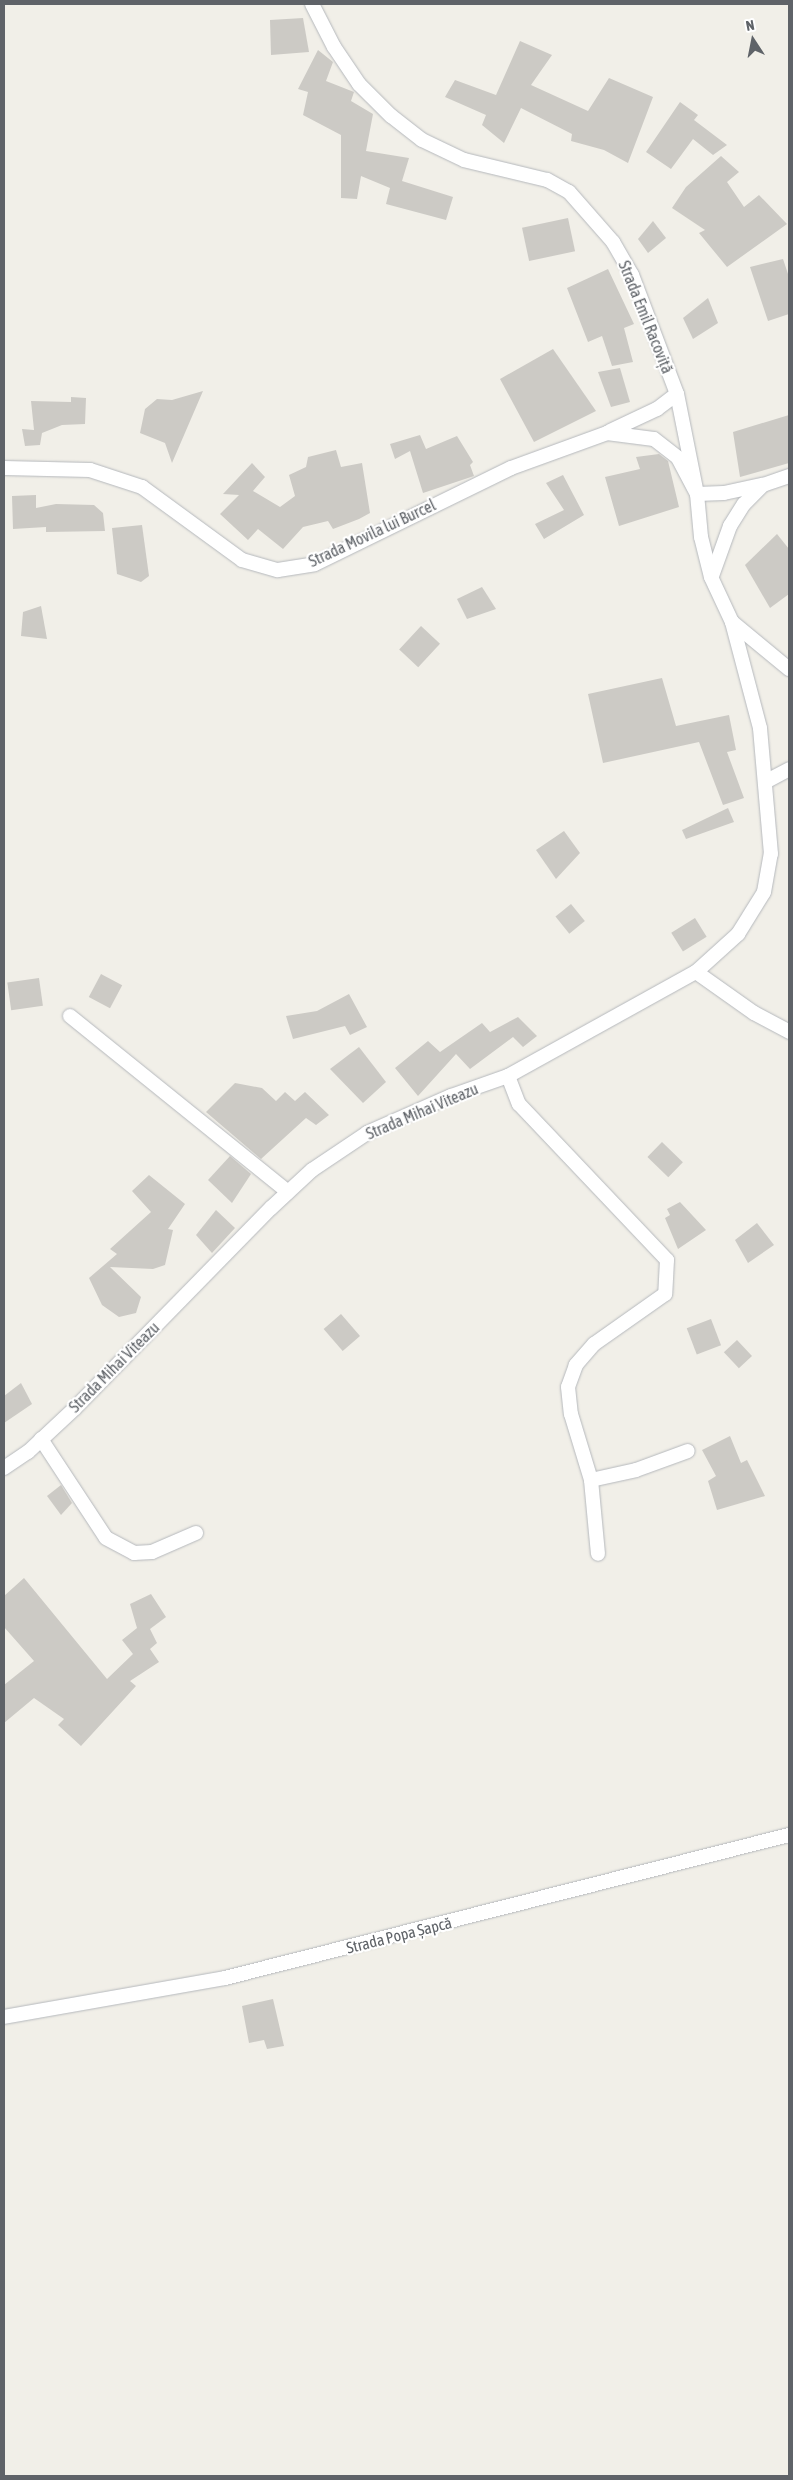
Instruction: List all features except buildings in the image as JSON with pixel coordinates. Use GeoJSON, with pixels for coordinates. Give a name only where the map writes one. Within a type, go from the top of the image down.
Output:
{"type":"FeatureCollection","features":[{"type":"Feature","properties":{"kind":"street","name":"Strada Emil Racoviță"},"geometry":{"type":"LineString","coordinates":[[312,4],[334,47],[359,84],[422,140],[464,160],[547,180],[585,206],[632,275],[677,394],[697,494],[701,537],[712,577],[732,622],[760,728],[765,782]]}},
{"type":"Feature","properties":{"kind":"street"},"geometry":{"type":"LineString","coordinates":[[607,433],[657,409],[677,394]]}},
{"type":"Feature","properties":{"kind":"street","name":"Strada Movila lui Burcel"},"geometry":{"type":"LineString","coordinates":[[4,468],[90,470],[142,487],[242,560],[278,570],[315,564],[511,468],[607,433],[654,438],[678,458],[697,494]]}},
{"type":"Feature","properties":{"kind":"street"},"geometry":{"type":"LineString","coordinates":[[697,494],[724,493],[763,485],[789,476]]}},
{"type":"Feature","properties":{"kind":"street"},"geometry":{"type":"LineString","coordinates":[[712,577],[730,526],[763,485]]}},
{"type":"Feature","properties":{"kind":"street"},"geometry":{"type":"LineString","coordinates":[[732,622],[789,669]]}},
{"type":"Feature","properties":{"kind":"street"},"geometry":{"type":"LineString","coordinates":[[765,782],[789,769]]}},
{"type":"Feature","properties":{"kind":"street","name":"Strada Mihai Viteazu"},"geometry":{"type":"LineString","coordinates":[[4,1468],[42,1439],[312,1170],[367,1134],[451,1096],[508,1076],[696,972],[738,934],[764,892],[771,854],[765,782]]}},
{"type":"Feature","properties":{"kind":"street"},"geometry":{"type":"LineString","coordinates":[[696,972],[754,1013],[789,1032]]}},
{"type":"Feature","properties":{"kind":"street"},"geometry":{"type":"LineString","coordinates":[[70,1016],[288,1192]]}},
{"type":"Feature","properties":{"kind":"street"},"geometry":{"type":"LineString","coordinates":[[508,1076],[519,1104],[668,1260],[665,1294],[594,1344],[576,1365],[568,1387],[571,1414],[591,1480],[598,1554]]}},
{"type":"Feature","properties":{"kind":"street"},"geometry":{"type":"LineString","coordinates":[[42,1439],[106,1538],[134,1553],[152,1552],[196,1533]]}},
{"type":"Feature","properties":{"kind":"street"},"geometry":{"type":"LineString","coordinates":[[591,1480],[636,1470],[688,1451]]}},
{"type":"Feature","properties":{"kind":"street","name":"Strada Popa Șapcă"},"geometry":{"type":"LineString","coordinates":[[4,2017],[225,1978],[789,1835]]}}]}
